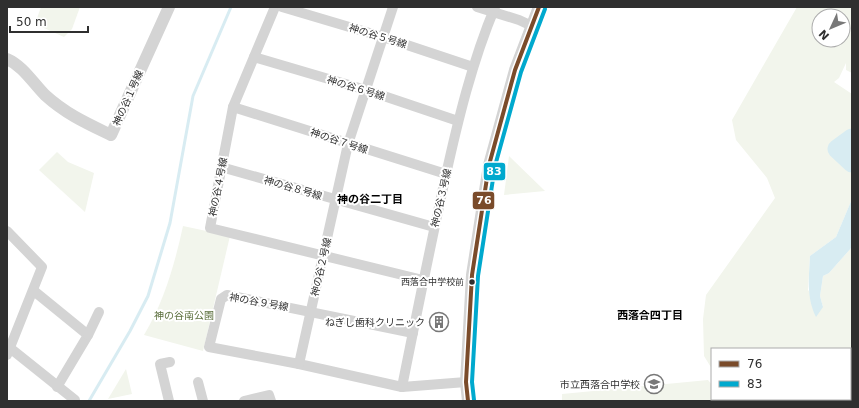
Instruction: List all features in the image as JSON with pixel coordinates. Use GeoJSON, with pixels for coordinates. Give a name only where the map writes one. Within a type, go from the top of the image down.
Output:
{"type":"FeatureCollection","features":[{"type":"Feature","properties":{"kind":"street","name":"神の谷１号線"},"geometry":{"type":"LineString","coordinates":[[7,59],[14,62],[46,95],[75,118],[111,135],[168,7]]}},
{"type":"Feature","properties":{"kind":"street","name":"神の谷４号線"},"geometry":{"type":"LineString","coordinates":[[275,7],[233,107],[210,228],[423,280]]}},
{"type":"Feature","properties":{"kind":"street","name":"神の谷５号線"},"geometry":{"type":"LineString","coordinates":[[282,7],[383,37],[473,67]]}},
{"type":"Feature","properties":{"kind":"street","name":"神の谷２号線"},"geometry":{"type":"LineString","coordinates":[[299,364],[348,144],[393,7]]}},
{"type":"Feature","properties":{"kind":"street"},"geometry":{"type":"LineString","coordinates":[[477,7],[494,10],[532,26]]}},
{"type":"Feature","properties":{"kind":"street"},"geometry":{"type":"LineString","coordinates":[[468,401],[466,382],[472,276],[489,165],[516,70],[539,7]]}},
{"type":"Feature","properties":{"kind":"street","name":"神の谷３号線"},"geometry":{"type":"LineString","coordinates":[[402,387],[434,227],[458,121],[473,67],[494,10]]}},
{"type":"Feature","properties":{"kind":"street","name":"神の谷６号線"},"geometry":{"type":"LineString","coordinates":[[254,57],[366,90],[458,121]]}},
{"type":"Feature","properties":{"kind":"street","name":"神の谷７号線"},"geometry":{"type":"LineString","coordinates":[[233,107],[446,174]]}},
{"type":"Feature","properties":{"kind":"street","name":"神の谷８号線"},"geometry":{"type":"LineString","coordinates":[[222,167],[434,227]]}},
{"type":"Feature","properties":{"kind":"street"},"geometry":{"type":"LineString","coordinates":[[7,231],[42,267],[34,291],[8,352],[75,400]]}},
{"type":"Feature","properties":{"kind":"street"},"geometry":{"type":"LineString","coordinates":[[34,291],[88,335]]}},
{"type":"Feature","properties":{"kind":"street","name":"神の谷９号線"},"geometry":{"type":"LineString","coordinates":[[299,364],[209,347],[221,299],[227,295],[413,333]]}},
{"type":"Feature","properties":{"kind":"street"},"geometry":{"type":"LineString","coordinates":[[57,387],[88,335],[99,312]]}},
{"type":"Feature","properties":{"kind":"street"},"geometry":{"type":"LineString","coordinates":[[169,401],[160,364],[170,362]]}},
{"type":"Feature","properties":{"kind":"street"},"geometry":{"type":"LineString","coordinates":[[299,364],[402,387],[466,382]]}},
{"type":"Feature","properties":{"kind":"street"},"geometry":{"type":"LineString","coordinates":[[198,382],[203,401]]}},
{"type":"Feature","properties":{"kind":"street"},"geometry":{"type":"LineString","coordinates":[[244,401],[269,395],[271,401]]}},
{"type":"Feature","properties":{"kind":"green space"},"geometry":{"type":"Polygon","coordinates":[[[41,7],[80,7],[72,29],[64,37],[35,24],[41,7]]]}},
{"type":"Feature","properties":{"kind":"green space"},"geometry":{"type":"Polygon","coordinates":[[[797,7],[852,7],[852,73],[846,70],[846,63],[839,78],[834,82],[852,94],[852,156],[848,158],[844,152],[835,151],[842,159],[852,165],[852,199],[836,237],[810,256],[808,290],[823,307],[820,296],[823,276],[829,273],[852,247],[852,401],[734,400],[851,400],[851,348],[711,348],[711,367],[704,356],[703,319],[706,295],[775,198],[767,178],[736,140],[732,120],[797,7]]]}},
{"type":"Feature","properties":{"kind":"green space"},"geometry":{"type":"Polygon","coordinates":[[[57,152],[68,162],[94,173],[85,212],[39,170],[57,152]]]}},
{"type":"Feature","properties":{"kind":"green space"},"geometry":{"type":"Polygon","coordinates":[[[509,156],[545,191],[504,195],[509,156]]]}},
{"type":"Feature","properties":{"kind":"green space","name":"神の谷南公園"},"geometry":{"type":"Polygon","coordinates":[[[183,226],[230,236],[203,351],[144,335],[163,296],[183,226]]]}},
{"type":"Feature","properties":{"kind":"green space"},"geometry":{"type":"Polygon","coordinates":[[[126,369],[132,394],[108,399],[126,369]]]}},
{"type":"Feature","properties":{"kind":"green space"},"geometry":{"type":"Polygon","coordinates":[[[708,380],[711,384],[711,400],[723,401],[562,401],[562,394],[708,380]]]}},
{"type":"Feature","properties":{"kind":"shaded area"},"geometry":{"type":"Polygon","coordinates":[[[835,151],[844,152],[848,158],[852,156],[852,165],[842,159],[835,151]]]}},
{"type":"Feature","properties":{"kind":"shaded area"},"geometry":{"type":"Polygon","coordinates":[[[852,199],[852,247],[829,273],[823,276],[820,296],[823,307],[816,317],[809,294],[810,256],[836,237],[852,199]]]}},
{"type":"Feature","properties":{"kind":"waterway"},"geometry":{"type":"LineString","coordinates":[[89,401],[130,331],[148,296],[170,223],[193,96],[231,7]]}},
{"type":"Feature","properties":{"kind":"waterway"},"geometry":{"type":"LineString","coordinates":[[852,138],[837,149],[852,163]]}},
{"type":"Feature","properties":{"kind":"transit line","name":"76"},"geometry":{"type":"LineString","coordinates":[[468,401],[466,382],[472,275],[489,165],[515,70],[539,7]]}},
{"type":"Feature","properties":{"kind":"transit line","name":"83"},"geometry":{"type":"LineString","coordinates":[[474,400],[472,382],[478,276],[495,166],[521,72],[545,9]]}},
{"type":"Feature","properties":{"kind":"place","name":"西落合中学校前"},"geometry":{"type":"Point","coordinates":[472,282]}},
{"type":"Feature","properties":{"kind":"place","name":"ねぎし歯科クリニック"},"geometry":{"type":"Point","coordinates":[439,322]}},
{"type":"Feature","properties":{"kind":"place","name":"市立西落合中学校"},"geometry":{"type":"Point","coordinates":[654,384]}},
{"type":"Feature","properties":{"kind":"district","name":"神の谷二丁目"},"geometry":{"type":"Point","coordinates":[370,199]}},
{"type":"Feature","properties":{"kind":"district","name":"西落合四丁目"},"geometry":{"type":"Point","coordinates":[650,315]}}]}
